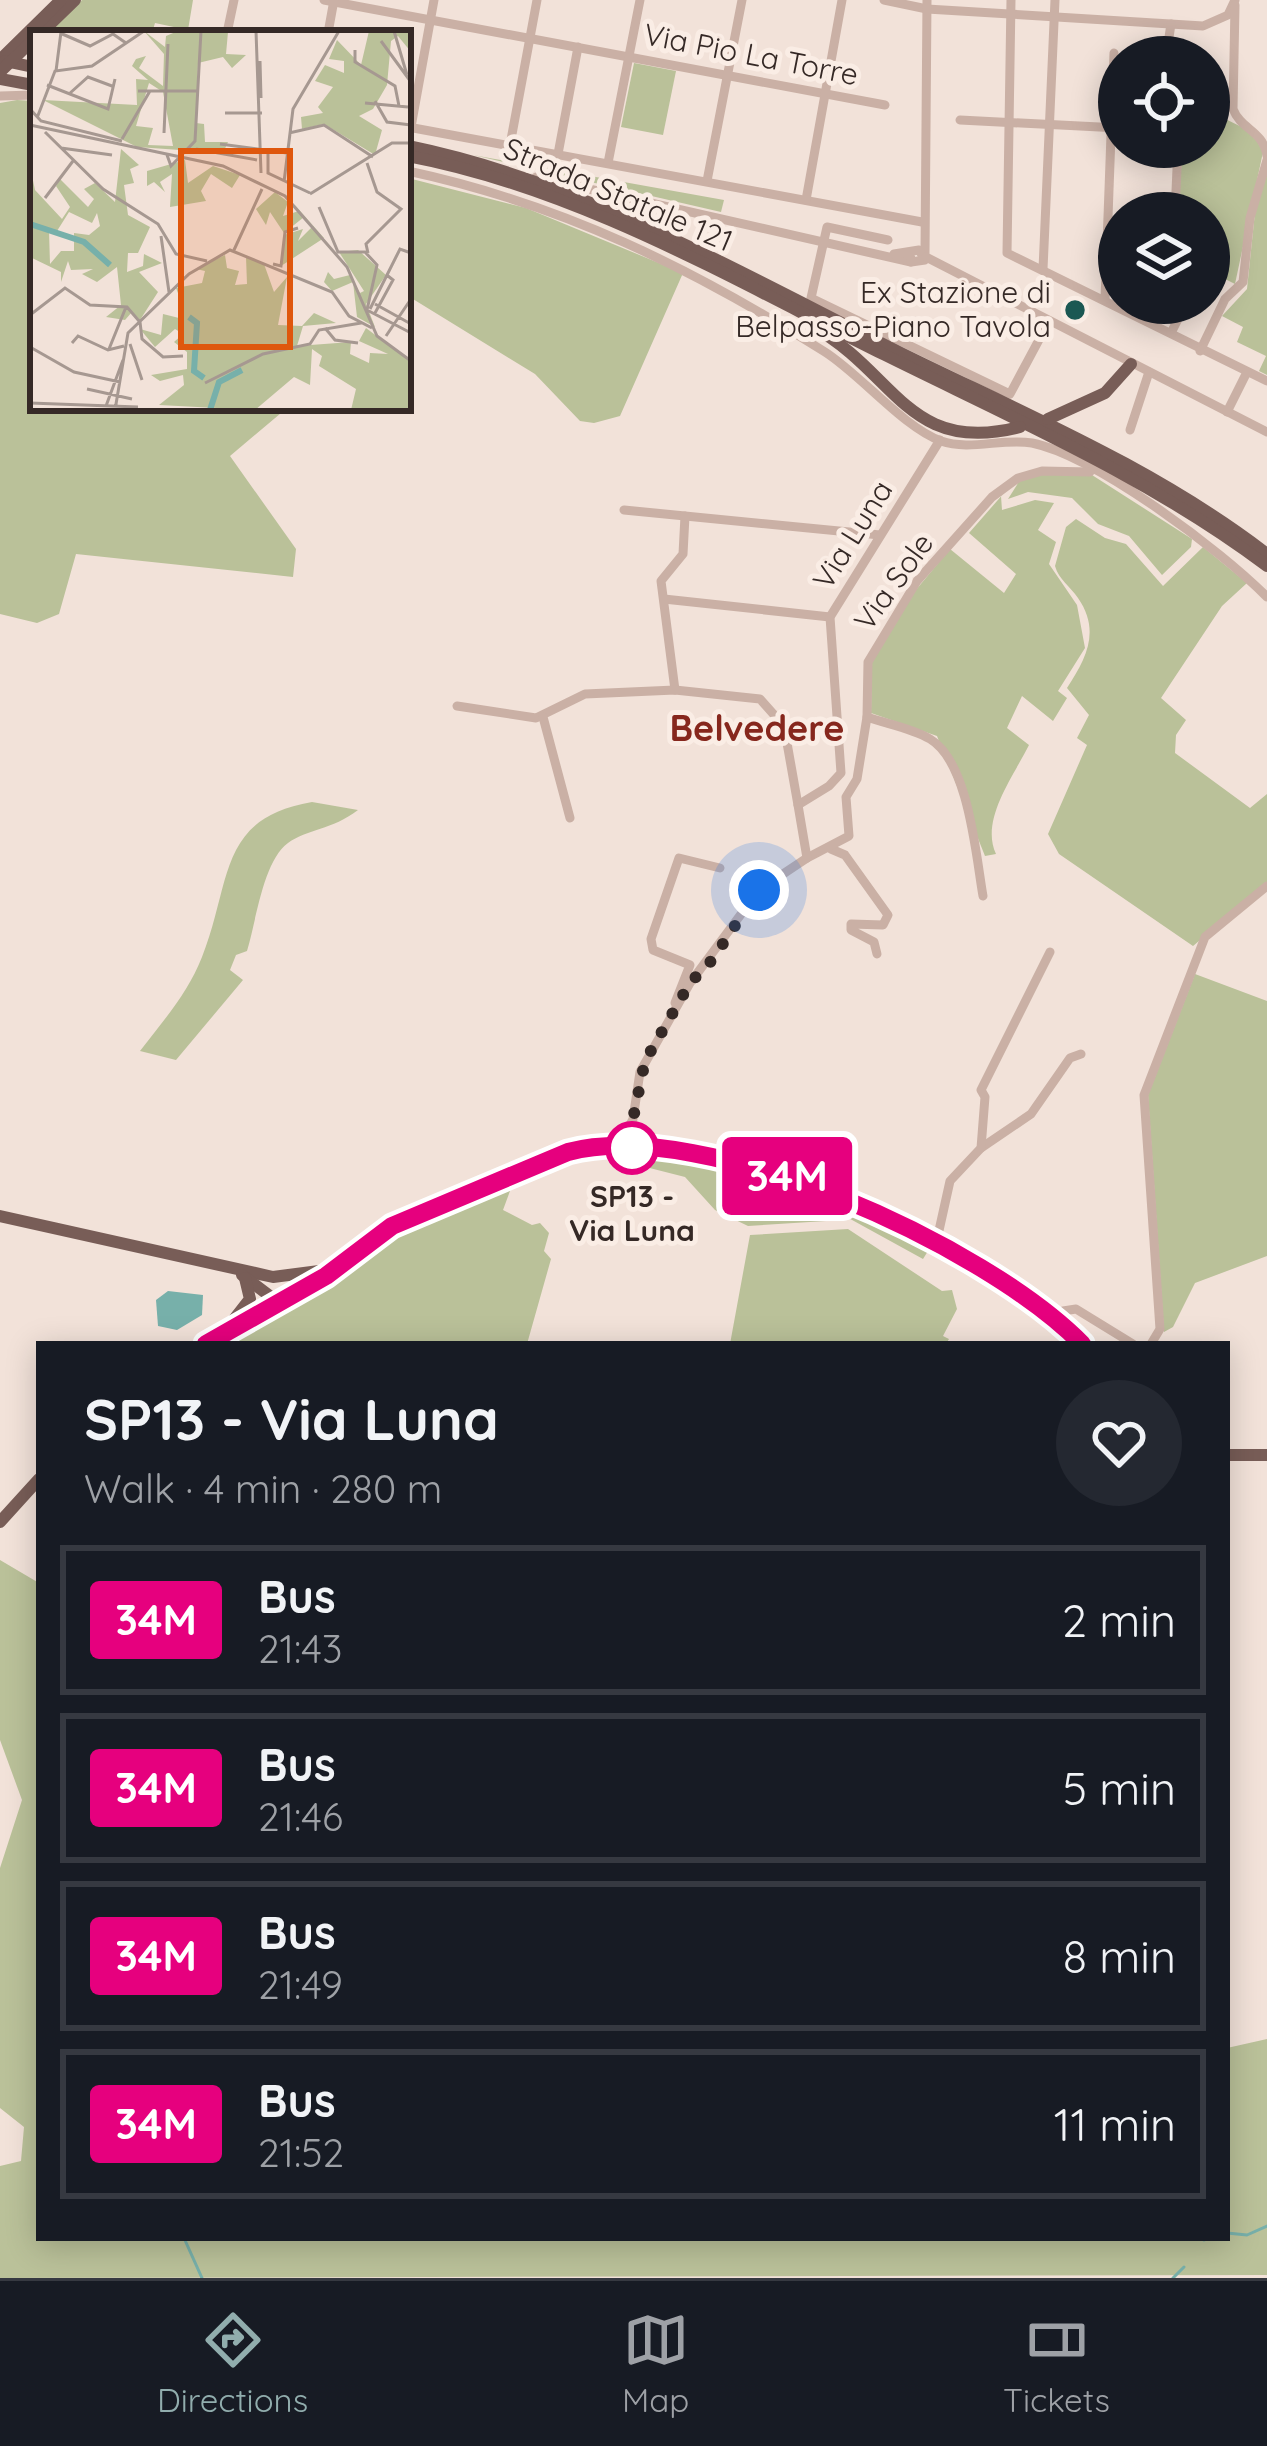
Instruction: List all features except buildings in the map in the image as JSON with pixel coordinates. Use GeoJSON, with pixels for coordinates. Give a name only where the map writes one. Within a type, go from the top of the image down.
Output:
{"type":"FeatureCollection","features":[{"type":"Feature","properties":{"kind":"main road"},"geometry":{"type":"LineString","coordinates":[[40,30],[61,0]]}},
{"type":"Feature","properties":{"kind":"main road"},"geometry":{"type":"LineString","coordinates":[[41,30],[75,0]]}},
{"type":"Feature","properties":{"kind":"main road"},"geometry":{"type":"LineString","coordinates":[[0,73],[30,41]]}},
{"type":"Feature","properties":{"kind":"main road"},"geometry":{"type":"LineString","coordinates":[[0,73],[30,71]]}},
{"type":"Feature","properties":{"kind":"main road"},"geometry":{"type":"LineString","coordinates":[[0,73],[30,84]]}},
{"type":"Feature","properties":{"kind":"main road","name":"Strada Statale 121"},"geometry":{"type":"LineString","coordinates":[[411,147],[512,172],[634,221],[1145,475],[1267,554]]}},
{"type":"Feature","properties":{"kind":"main road","name":"Strada Statale 121"},"geometry":{"type":"LineString","coordinates":[[411,157],[525,186],[752,289],[1173,501],[1267,566]]}},
{"type":"Feature","properties":{"kind":"main road"},"geometry":{"type":"LineString","coordinates":[[752,289],[766,303],[820,331],[933,426],[965,436],[1020,427]]}},
{"type":"Feature","properties":{"kind":"main road"},"geometry":{"type":"LineString","coordinates":[[1048,419],[1105,393],[1131,364]]}},
{"type":"Feature","properties":{"kind":"main road"},"geometry":{"type":"LineString","coordinates":[[210,1341],[339,1267],[400,1222],[568,1152],[619,1146],[767,1167],[935,1244],[1056,1319],[1079,1341]]}},
{"type":"Feature","properties":{"kind":"main road"},"geometry":{"type":"LineString","coordinates":[[0,1216],[273,1277],[339,1267]]}},
{"type":"Feature","properties":{"kind":"main road"},"geometry":{"type":"LineString","coordinates":[[195,1260],[239,1274],[279,1303]]}},
{"type":"Feature","properties":{"kind":"main road"},"geometry":{"type":"LineString","coordinates":[[224,1331],[251,1294],[239,1274]]}},
{"type":"Feature","properties":{"kind":"main road"},"geometry":{"type":"LineString","coordinates":[[273,1277],[279,1303]]}},
{"type":"Feature","properties":{"kind":"main road"},"geometry":{"type":"LineString","coordinates":[[1230,1455],[1267,1455]]}},
{"type":"Feature","properties":{"kind":"main road"},"geometry":{"type":"LineString","coordinates":[[0,1522],[36,1482]]}},
{"type":"Feature","properties":{"kind":"street"},"geometry":{"type":"LineString","coordinates":[[228,30],[234,0]]}},
{"type":"Feature","properties":{"kind":"street"},"geometry":{"type":"LineString","coordinates":[[411,122],[434,0]]}},
{"type":"Feature","properties":{"kind":"street"},"geometry":{"type":"LineString","coordinates":[[510,146],[537,0]]}},
{"type":"Feature","properties":{"kind":"street"},"geometry":{"type":"LineString","coordinates":[[608,164],[640,0]]}},
{"type":"Feature","properties":{"kind":"street"},"geometry":{"type":"LineString","coordinates":[[707,181],[742,0]]}},
{"type":"Feature","properties":{"kind":"street"},"geometry":{"type":"LineString","coordinates":[[806,200],[842,0]]}},
{"type":"Feature","properties":{"kind":"street"},"geometry":{"type":"LineString","coordinates":[[884,0],[1235,30]]}},
{"type":"Feature","properties":{"kind":"street"},"geometry":{"type":"LineString","coordinates":[[1011,0],[1007,253],[1098,296]]}},
{"type":"Feature","properties":{"kind":"street"},"geometry":{"type":"LineString","coordinates":[[1043,269],[1055,0]]}},
{"type":"Feature","properties":{"kind":"street"},"geometry":{"type":"LineString","coordinates":[[1211,25],[1228,15],[1235,0]]}},
{"type":"Feature","properties":{"kind":"street"},"geometry":{"type":"LineString","coordinates":[[1200,351],[1226,299],[1243,282],[1250,218],[1267,158],[1259,134],[1237,119],[1233,109],[1235,0]]}},
{"type":"Feature","properties":{"kind":"street","name":"Via Pio La Torre"},"geometry":{"type":"LineString","coordinates":[[331,1],[885,105]]}},
{"type":"Feature","properties":{"kind":"street"},"geometry":{"type":"LineString","coordinates":[[917,256],[927,4]]}},
{"type":"Feature","properties":{"kind":"street"},"geometry":{"type":"LineString","coordinates":[[1169,36],[1171,24]]}},
{"type":"Feature","properties":{"kind":"street"},"geometry":{"type":"LineString","coordinates":[[558,154],[578,47]]}},
{"type":"Feature","properties":{"kind":"street"},"geometry":{"type":"LineString","coordinates":[[0,96],[30,95]]}},
{"type":"Feature","properties":{"kind":"street"},"geometry":{"type":"LineString","coordinates":[[960,120],[1098,127]]}},
{"type":"Feature","properties":{"kind":"street"},"geometry":{"type":"LineString","coordinates":[[411,127],[921,224]]}},
{"type":"Feature","properties":{"kind":"street"},"geometry":{"type":"LineString","coordinates":[[411,172],[510,196],[695,272],[852,370],[940,440],[1034,444],[1094,472],[1164,513],[1243,572],[1267,597]]}},
{"type":"Feature","properties":{"kind":"street"},"geometry":{"type":"LineString","coordinates":[[512,172],[822,240],[917,256],[1267,432]]}},
{"type":"Feature","properties":{"kind":"street"},"geometry":{"type":"LineString","coordinates":[[888,240],[827,227],[811,298],[1010,394],[1048,323]]}},
{"type":"Feature","properties":{"kind":"street"},"geometry":{"type":"LineString","coordinates":[[1152,324],[1267,381]]}},
{"type":"Feature","properties":{"kind":"street"},"geometry":{"type":"LineString","coordinates":[[1171,334],[1176,324]]}},
{"type":"Feature","properties":{"kind":"street"},"geometry":{"type":"LineString","coordinates":[[1227,412],[1247,372]]}},
{"type":"Feature","properties":{"kind":"street"},"geometry":{"type":"LineString","coordinates":[[1130,430],[1150,373]]}},
{"type":"Feature","properties":{"kind":"street","name":"Via Luna"},"geometry":{"type":"LineString","coordinates":[[798,806],[830,787],[841,772],[830,617],[940,440]]}},
{"type":"Feature","properties":{"kind":"street","name":"Via Sole"},"geometry":{"type":"LineString","coordinates":[[831,850],[850,830],[846,796],[857,778],[867,717],[868,662],[941,551],[992,497],[1026,474],[1094,472]]}},
{"type":"Feature","properties":{"kind":"street"},"geometry":{"type":"LineString","coordinates":[[624,510],[880,535]]}},
{"type":"Feature","properties":{"kind":"street"},"geometry":{"type":"LineString","coordinates":[[675,690],[662,574],[682,554],[685,516]]}},
{"type":"Feature","properties":{"kind":"street"},"geometry":{"type":"LineString","coordinates":[[664,599],[830,617]]}},
{"type":"Feature","properties":{"kind":"street"},"geometry":{"type":"LineString","coordinates":[[457,706],[543,718],[585,694],[675,690],[769,704],[784,726],[807,858]]}},
{"type":"Feature","properties":{"kind":"street"},"geometry":{"type":"LineString","coordinates":[[867,717],[931,739],[947,758],[976,835],[983,896]]}},
{"type":"Feature","properties":{"kind":"street"},"geometry":{"type":"LineString","coordinates":[[543,718],[570,818]]}},
{"type":"Feature","properties":{"kind":"street"},"geometry":{"type":"LineString","coordinates":[[619,1146],[633,1119],[640,1072],[690,983],[712,960],[759,890],[807,858],[831,850],[844,855],[888,914],[883,925],[850,923],[851,930],[874,943],[877,954]]}},
{"type":"Feature","properties":{"kind":"street"},"geometry":{"type":"LineString","coordinates":[[674,1014],[690,964],[653,950],[652,939],[680,858],[720,868]]}},
{"type":"Feature","properties":{"kind":"street"},"geometry":{"type":"LineString","coordinates":[[1153,1341],[1160,1329],[1144,1095],[1205,937],[1267,886]]}},
{"type":"Feature","properties":{"kind":"street"},"geometry":{"type":"LineString","coordinates":[[981,1148],[985,1097],[980,1090],[1050,952]]}},
{"type":"Feature","properties":{"kind":"street"},"geometry":{"type":"LineString","coordinates":[[935,1244],[950,1180],[981,1148],[1031,1114],[1070,1058],[1081,1054]]}},
{"type":"Feature","properties":{"kind":"street"},"geometry":{"type":"LineString","coordinates":[[1056,1319],[1063,1311],[1076,1309],[1128,1341]]}},
{"type":"Feature","properties":{"kind":"green space"},"geometry":{"type":"Polygon","coordinates":[[[82,0],[193,0],[188,30],[155,23],[153,30],[52,30],[82,0]]]}},
{"type":"Feature","properties":{"kind":"green space"},"geometry":{"type":"Polygon","coordinates":[[[634,63],[676,71],[663,135],[621,127],[634,63]]]}},
{"type":"Feature","properties":{"kind":"green space"},"geometry":{"type":"Polygon","coordinates":[[[30,101],[30,411],[283,411],[230,456],[296,549],[293,577],[76,554],[59,614],[37,623],[0,614],[0,103],[30,101]]]}},
{"type":"Feature","properties":{"kind":"green space"},"geometry":{"type":"Polygon","coordinates":[[[1230,121],[1252,132],[1263,152],[1235,284],[1230,282],[1230,192],[1179,192],[1181,168],[1230,168],[1230,121]]]}},
{"type":"Feature","properties":{"kind":"green space"},"geometry":{"type":"Polygon","coordinates":[[[473,155],[724,200],[721,212],[473,155]]]}},
{"type":"Feature","properties":{"kind":"green space"},"geometry":{"type":"Polygon","coordinates":[[[1267,172],[1267,375],[1259,371],[1266,356],[1237,342],[1243,327],[1230,320],[1230,307],[1247,289],[1255,212],[1267,172]]]}},
{"type":"Feature","properties":{"kind":"green space"},"geometry":{"type":"Polygon","coordinates":[[[411,179],[526,208],[683,273],[620,416],[594,423],[580,421],[535,374],[411,298],[411,179]]]}},
{"type":"Feature","properties":{"kind":"green space"},"geometry":{"type":"Polygon","coordinates":[[[1035,475],[1092,475],[1192,539],[1191,547],[1162,575],[1129,536],[1098,524],[1072,498],[1028,492],[1008,499],[1020,480],[1035,475]]]}},
{"type":"Feature","properties":{"kind":"green space"},"geometry":{"type":"Polygon","coordinates":[[[1001,496],[1002,510],[1035,500],[1054,503],[1038,530],[1056,542],[1049,564],[1077,605],[1085,648],[1058,691],[1067,698],[1053,721],[1022,696],[1007,728],[1029,745],[995,813],[992,841],[996,854],[985,856],[937,736],[871,713],[872,660],[915,591],[950,549],[1004,593],[1016,574],[969,533],[1001,496]]]}},
{"type":"Feature","properties":{"kind":"green space"},"geometry":{"type":"Polygon","coordinates":[[[1076,519],[1105,538],[1126,544],[1163,586],[1203,547],[1247,583],[1222,606],[1161,698],[1186,720],[1176,735],[1175,753],[1250,808],[1267,794],[1267,884],[1193,946],[1059,854],[1048,834],[1087,745],[1077,738],[1089,715],[1067,688],[1085,655],[1089,622],[1055,566],[1066,527],[1076,519]]]}},
{"type":"Feature","properties":{"kind":"green space"},"geometry":{"type":"Polygon","coordinates":[[[312,802],[358,810],[295,838],[279,852],[266,877],[247,951],[236,955],[230,970],[243,980],[176,1060],[140,1051],[196,970],[243,838],[281,810],[312,802]]]}},
{"type":"Feature","properties":{"kind":"green space"},"geometry":{"type":"Polygon","coordinates":[[[1195,974],[1267,1001],[1267,1256],[1195,1283],[1173,1327],[1164,1332],[1148,1095],[1195,974]]]}},
{"type":"Feature","properties":{"kind":"green space"},"geometry":{"type":"Polygon","coordinates":[[[626,1153],[721,1162],[768,1173],[926,1245],[928,1251],[923,1259],[843,1215],[842,1220],[748,1226],[715,1210],[685,1177],[630,1163],[624,1173],[618,1171],[626,1153]]]}},
{"type":"Feature","properties":{"kind":"green space"},"geometry":{"type":"Polygon","coordinates":[[[514,1180],[503,1210],[532,1225],[540,1223],[549,1233],[544,1251],[551,1259],[528,1341],[222,1341],[333,1282],[389,1234],[514,1180]]]}},
{"type":"Feature","properties":{"kind":"green space"},"geometry":{"type":"Polygon","coordinates":[[[848,1229],[942,1291],[952,1290],[957,1309],[943,1336],[949,1339],[731,1341],[750,1235],[848,1229]]]}},
{"type":"Feature","properties":{"kind":"green space"},"geometry":{"type":"Polygon","coordinates":[[[0,1560],[36,1581],[36,2241],[1230,2241],[1230,2047],[1267,2039],[1267,2275],[0,2278],[0,2166],[21,2161],[24,2127],[0,2108],[0,1868],[22,1800],[0,1740],[0,1560]]]}},
{"type":"Feature","properties":{"kind":"water"},"geometry":{"type":"Polygon","coordinates":[[[168,1291],[203,1295],[202,1315],[177,1330],[158,1326],[156,1300],[168,1291]]]}},
{"type":"Feature","properties":{"kind":"waterway"},"geometry":{"type":"LineString","coordinates":[[1230,2233],[1247,2235],[1267,2226]]}},
{"type":"Feature","properties":{"kind":"waterway"},"geometry":{"type":"LineString","coordinates":[[185,2241],[202,2278]]}},
{"type":"Feature","properties":{"kind":"waterway"},"geometry":{"type":"LineString","coordinates":[[1173,2278],[1184,2267]]}},
{"type":"Feature","properties":{"kind":"bus line","name":"34M"},"geometry":{"type":"LineString","coordinates":[[210,1341],[326,1276],[392,1226],[568,1152],[619,1146],[767,1167],[926,1238],[1056,1319],[1079,1341]]}},
{"type":"Feature","properties":{"kind":"place","name":"Ex Stazione di Belpasso-Piano Tavola"},"geometry":{"type":"Point","coordinates":[1075,310]}},
{"type":"Feature","properties":{"kind":"place","name":"SP13 - Via Luna"},"geometry":{"type":"Point","coordinates":[632,1148]}},
{"type":"Feature","properties":{"kind":"district","name":"Belvedere"},"geometry":{"type":"Point","coordinates":[757,728]}},
{"type":"Feature","properties":{"kind":"route"},"geometry":{"type":"LineString","coordinates":[[632,1148],[622,1142],[633,1119],[635,1089],[645,1061],[667,1031],[690,983],[712,960],[759,890]]}}]}
